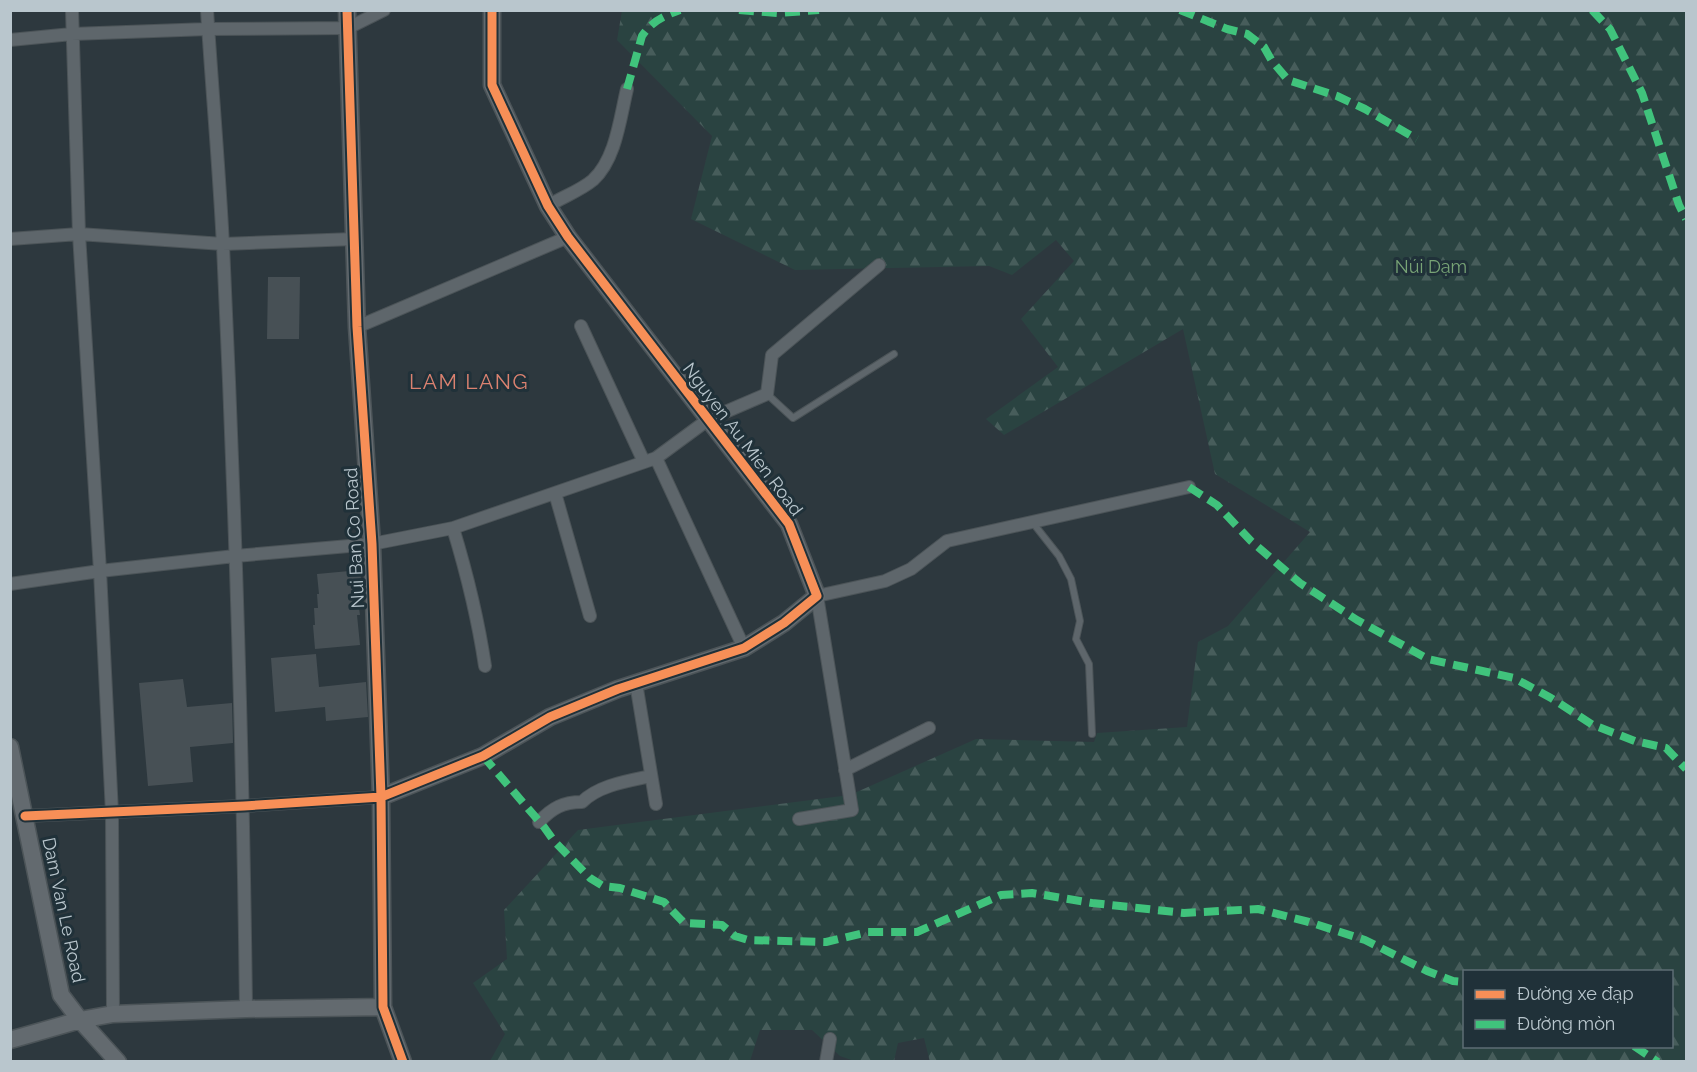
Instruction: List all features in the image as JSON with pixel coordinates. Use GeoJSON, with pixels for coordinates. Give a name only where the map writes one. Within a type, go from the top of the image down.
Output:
{"type":"FeatureCollection","features":[{"type":"Feature","properties":{"kind":"street"},"geometry":{"type":"LineString","coordinates":[[72,10],[79,234],[112,813],[112,1014]]}},
{"type":"Feature","properties":{"kind":"street"},"geometry":{"type":"LineString","coordinates":[[207,10],[223,244],[244,806],[246,1009]]}},
{"type":"Feature","properties":{"kind":"street","name":"Nui Ban Co Road"},"geometry":{"type":"LineString","coordinates":[[347,10],[357,327],[372,544],[381,797],[383,1007],[403,1062]]}},
{"type":"Feature","properties":{"kind":"street"},"geometry":{"type":"LineString","coordinates":[[10,40],[72,34],[208,29],[348,28],[384,10]]}},
{"type":"Feature","properties":{"kind":"street","name":"Nguyen Au Mien Road"},"geometry":{"type":"LineString","coordinates":[[492,10],[492,85],[548,206],[568,237],[789,524],[817,596]]}},
{"type":"Feature","properties":{"kind":"street"},"geometry":{"type":"LineString","coordinates":[[548,206],[585,186],[595,179],[603,168],[613,145],[627,89]]}},
{"type":"Feature","properties":{"kind":"street"},"geometry":{"type":"LineString","coordinates":[[10,239],[79,234],[223,244],[354,239]]}},
{"type":"Feature","properties":{"kind":"street"},"geometry":{"type":"LineString","coordinates":[[357,327],[568,237]]}},
{"type":"Feature","properties":{"kind":"street"},"geometry":{"type":"LineString","coordinates":[[10,584],[235,556],[372,544],[453,528],[650,460],[709,419],[767,394],[772,355],[879,265]]}},
{"type":"Feature","properties":{"kind":"street"},"geometry":{"type":"LineString","coordinates":[[581,326],[744,648]]}},
{"type":"Feature","properties":{"kind":"street"},"geometry":{"type":"LineString","coordinates":[[25,816],[381,797],[483,756],[550,717],[636,683],[744,648],[784,623],[817,596],[885,581],[911,569],[947,541],[1190,487]]}},
{"type":"Feature","properties":{"kind":"street"},"geometry":{"type":"LineString","coordinates":[[555,493],[590,616]]}},
{"type":"Feature","properties":{"kind":"street"},"geometry":{"type":"LineString","coordinates":[[453,528],[479,625],[485,666]]}},
{"type":"Feature","properties":{"kind":"street"},"geometry":{"type":"LineString","coordinates":[[799,819],[852,810],[817,596]]}},
{"type":"Feature","properties":{"kind":"street"},"geometry":{"type":"LineString","coordinates":[[636,683],[656,804]]}},
{"type":"Feature","properties":{"kind":"street"},"geometry":{"type":"LineString","coordinates":[[845,770],[929,728]]}},
{"type":"Feature","properties":{"kind":"street","name":"Dam Van Le Road"},"geometry":{"type":"LineString","coordinates":[[10,747],[61,995],[118,1062]]}},
{"type":"Feature","properties":{"kind":"street"},"geometry":{"type":"LineString","coordinates":[[539,822],[549,811],[570,802],[582,802],[589,796],[613,785],[651,776]]}},
{"type":"Feature","properties":{"kind":"street"},"geometry":{"type":"LineString","coordinates":[[10,1040],[80,1020],[112,1014],[383,1007]]}},
{"type":"Feature","properties":{"kind":"street"},"geometry":{"type":"LineString","coordinates":[[826,1062],[830,1039]]}},
{"type":"Feature","properties":{"kind":"lane"},"geometry":{"type":"LineString","coordinates":[[767,394],[793,418],[894,354]]}},
{"type":"Feature","properties":{"kind":"lane"},"geometry":{"type":"LineString","coordinates":[[1033,522],[1059,556],[1071,579],[1080,621],[1076,639],[1089,664],[1092,734]]}},
{"type":"Feature","properties":{"kind":"green space","name":"Núi Dạm"},"geometry":{"type":"Polygon","coordinates":[[[622,11],[1686,11],[1686,1061],[930,1062],[924,1038],[898,1043],[894,1061],[857,1062],[840,1056],[812,1030],[760,1030],[750,1061],[490,1061],[505,1034],[473,983],[507,959],[504,910],[578,830],[850,795],[976,739],[1094,742],[1097,733],[1187,727],[1198,642],[1228,626],[1310,532],[1215,474],[1183,329],[1004,435],[986,419],[1058,367],[1021,319],[1074,261],[1056,240],[1012,275],[989,266],[795,270],[691,219],[712,136],[617,40],[622,11]]]}},
{"type":"Feature","properties":{"kind":"building"},"geometry":{"type":"Polygon","coordinates":[[[268,277],[300,277],[299,339],[267,339],[268,277]]]}},
{"type":"Feature","properties":{"kind":"building"},"geometry":{"type":"Polygon","coordinates":[[[360,570],[363,600],[358,601],[360,615],[357,615],[360,645],[315,649],[313,625],[315,625],[314,608],[318,608],[317,574],[360,570]]]}},
{"type":"Feature","properties":{"kind":"building"},"geometry":{"type":"Polygon","coordinates":[[[316,654],[319,687],[366,682],[368,717],[326,721],[325,707],[275,712],[271,658],[316,654]]]}},
{"type":"Feature","properties":{"kind":"building"},"geometry":{"type":"Polygon","coordinates":[[[183,679],[187,707],[232,703],[233,743],[190,747],[193,782],[148,786],[139,683],[183,679]]]}},
{"type":"Feature","properties":{"kind":"marked path"},"geometry":{"type":"LineString","coordinates":[[627,89],[642,36],[650,26],[680,10]]}},
{"type":"Feature","properties":{"kind":"marked path"},"geometry":{"type":"LineString","coordinates":[[739,10],[778,13],[819,10]]}},
{"type":"Feature","properties":{"kind":"marked path"},"geometry":{"type":"LineString","coordinates":[[1180,10],[1227,29],[1247,34],[1264,47],[1288,80],[1337,96],[1365,109],[1417,139]]}},
{"type":"Feature","properties":{"kind":"marked path"},"geometry":{"type":"LineString","coordinates":[[1592,10],[1610,29],[1642,93],[1679,205],[1686,219]]}},
{"type":"Feature","properties":{"kind":"marked path"},"geometry":{"type":"LineString","coordinates":[[1189,487],[1217,505],[1251,541],[1300,583],[1357,620],[1428,659],[1514,678],[1593,725],[1635,741],[1666,748],[1686,769]]}},
{"type":"Feature","properties":{"kind":"marked path"},"geometry":{"type":"LineString","coordinates":[[483,756],[554,841],[590,878],[603,886],[620,888],[664,902],[684,923],[722,925],[735,936],[748,940],[826,942],[868,932],[917,932],[1001,895],[1032,893],[1092,903],[1184,913],[1258,909],[1365,940],[1427,971],[1453,981],[1463,982]]}},
{"type":"Feature","properties":{"kind":"marked path"},"geometry":{"type":"LineString","coordinates":[[1637,1048],[1658,1062]]}},
{"type":"Feature","properties":{"kind":"cycle path"},"geometry":{"type":"LineString","coordinates":[[347,10],[357,327],[372,544],[381,797],[383,1007],[403,1062]]}},
{"type":"Feature","properties":{"kind":"cycle path"},"geometry":{"type":"LineString","coordinates":[[25,816],[381,797],[483,756],[550,717],[618,689],[744,648],[784,623],[817,596],[789,524],[568,237],[548,206],[492,85],[492,10]]}},
{"type":"Feature","properties":{"kind":"district","name":"LAM LANG"},"geometry":{"type":"Point","coordinates":[469,381]}}]}
